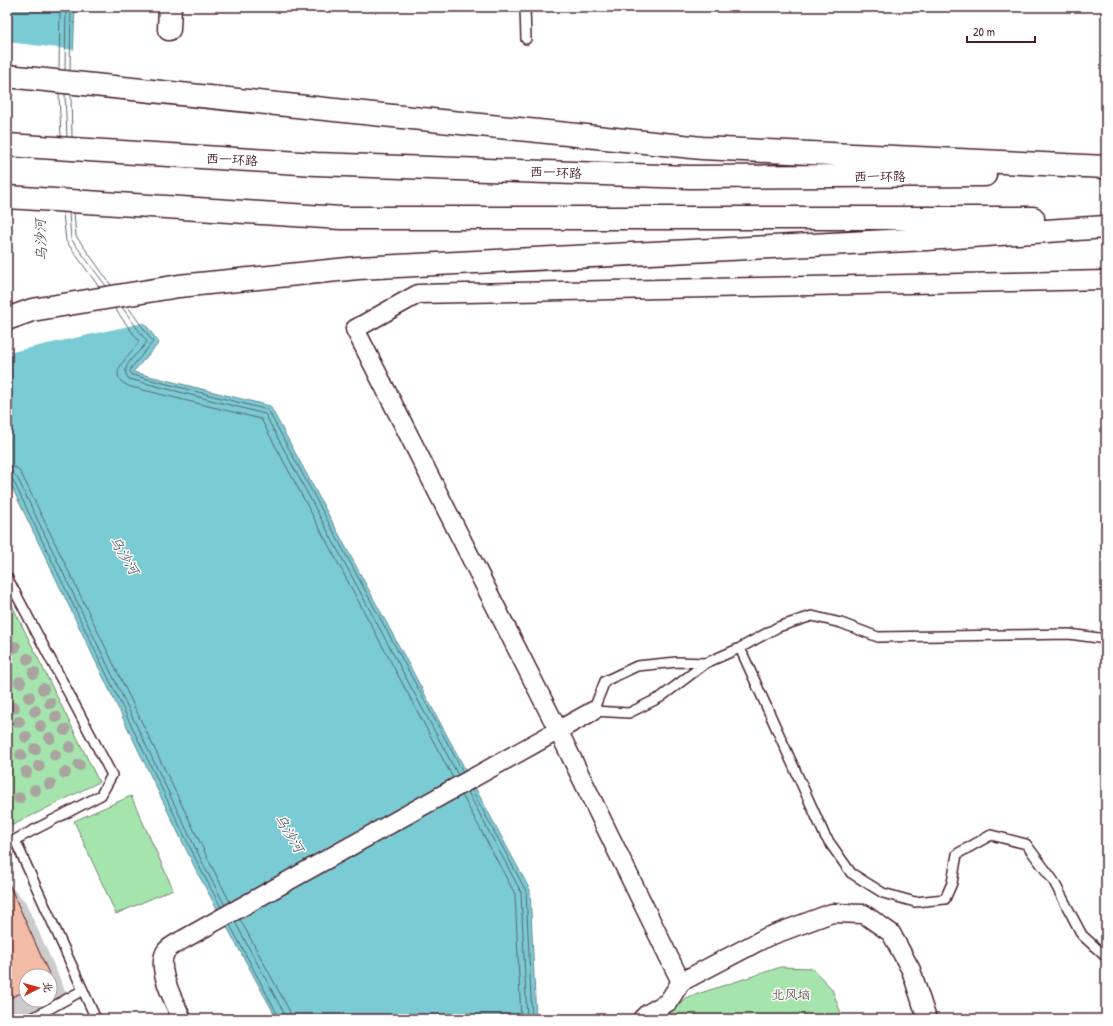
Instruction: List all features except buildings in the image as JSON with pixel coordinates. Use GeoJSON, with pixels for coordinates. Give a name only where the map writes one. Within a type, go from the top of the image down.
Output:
{"type":"FeatureCollection","features":[{"type":"Feature","properties":{"kind":"main road"},"geometry":{"type":"LineString","coordinates":[[169,29],[170,7]]}},
{"type":"Feature","properties":{"kind":"main road"},"geometry":{"type":"LineString","coordinates":[[7,76],[702,148],[1106,167]]}},
{"type":"Feature","properties":{"kind":"main road","name":"西一环路"},"geometry":{"type":"LineString","coordinates":[[7,145],[316,164],[689,177],[1106,174]]}},
{"type":"Feature","properties":{"kind":"main road"},"geometry":{"type":"LineString","coordinates":[[7,197],[341,218],[1106,218]]}},
{"type":"Feature","properties":{"kind":"main road"},"geometry":{"type":"LineString","coordinates":[[7,319],[32,310],[179,286],[358,268],[1106,227]]}},
{"type":"Feature","properties":{"kind":"street"},"geometry":{"type":"LineString","coordinates":[[682,982],[558,730],[355,329],[418,294],[1106,280]]}},
{"type":"Feature","properties":{"kind":"street"},"geometry":{"type":"LineString","coordinates":[[182,1019],[167,986],[162,963],[167,951],[184,938],[493,765],[593,711]]}},
{"type":"Feature","properties":{"kind":"street"},"geometry":{"type":"LineString","coordinates":[[642,1019],[646,1014],[668,1002],[682,982],[767,938],[832,913],[864,914],[891,933],[911,970],[927,1019]]}},
{"type":"Feature","properties":{"kind":"lane"},"geometry":{"type":"LineString","coordinates":[[525,7],[526,39]]}},
{"type":"Feature","properties":{"kind":"lane"},"geometry":{"type":"LineString","coordinates":[[7,577],[112,775],[101,795],[11,842],[96,1019]]}},
{"type":"Feature","properties":{"kind":"lane"},"geometry":{"type":"LineString","coordinates":[[706,663],[677,662],[636,666],[605,681],[593,711],[629,713],[661,697],[706,663],[740,648],[778,627],[812,616],[841,623],[878,637],[1069,634],[1106,639]]}},
{"type":"Feature","properties":{"kind":"lane"},"geometry":{"type":"LineString","coordinates":[[740,648],[825,836],[851,873],[883,893],[915,902],[945,899],[952,883],[957,854],[991,835],[1026,844],[1053,880],[1082,935],[1106,957]]}},
{"type":"Feature","properties":{"kind":"lane"},"geometry":{"type":"LineString","coordinates":[[31,1019],[83,990]]}},
{"type":"Feature","properties":{"kind":"green space"},"geometry":{"type":"Polygon","coordinates":[[[7,595],[99,782],[7,828],[7,595]]]}},
{"type":"Feature","properties":{"kind":"green space"},"geometry":{"type":"Polygon","coordinates":[[[131,796],[173,889],[116,914],[74,821],[131,796]]]}},
{"type":"Feature","properties":{"kind":"green space","name":"北风垴"},"geometry":{"type":"Polygon","coordinates":[[[781,967],[812,968],[832,989],[843,1019],[664,1019],[685,998],[781,967]]]}},
{"type":"Feature","properties":{"kind":"water","name":"乌沙河"},"geometry":{"type":"Polygon","coordinates":[[[7,7],[75,7],[73,61],[79,234],[159,343],[133,372],[270,406],[530,890],[536,1019],[277,1019],[197,872],[7,477],[7,7]]]}},
{"type":"Feature","properties":{"kind":"pier"},"geometry":{"type":"Polygon","coordinates":[[[7,42],[76,50],[81,234],[147,322],[7,353],[7,42]]]}}]}
